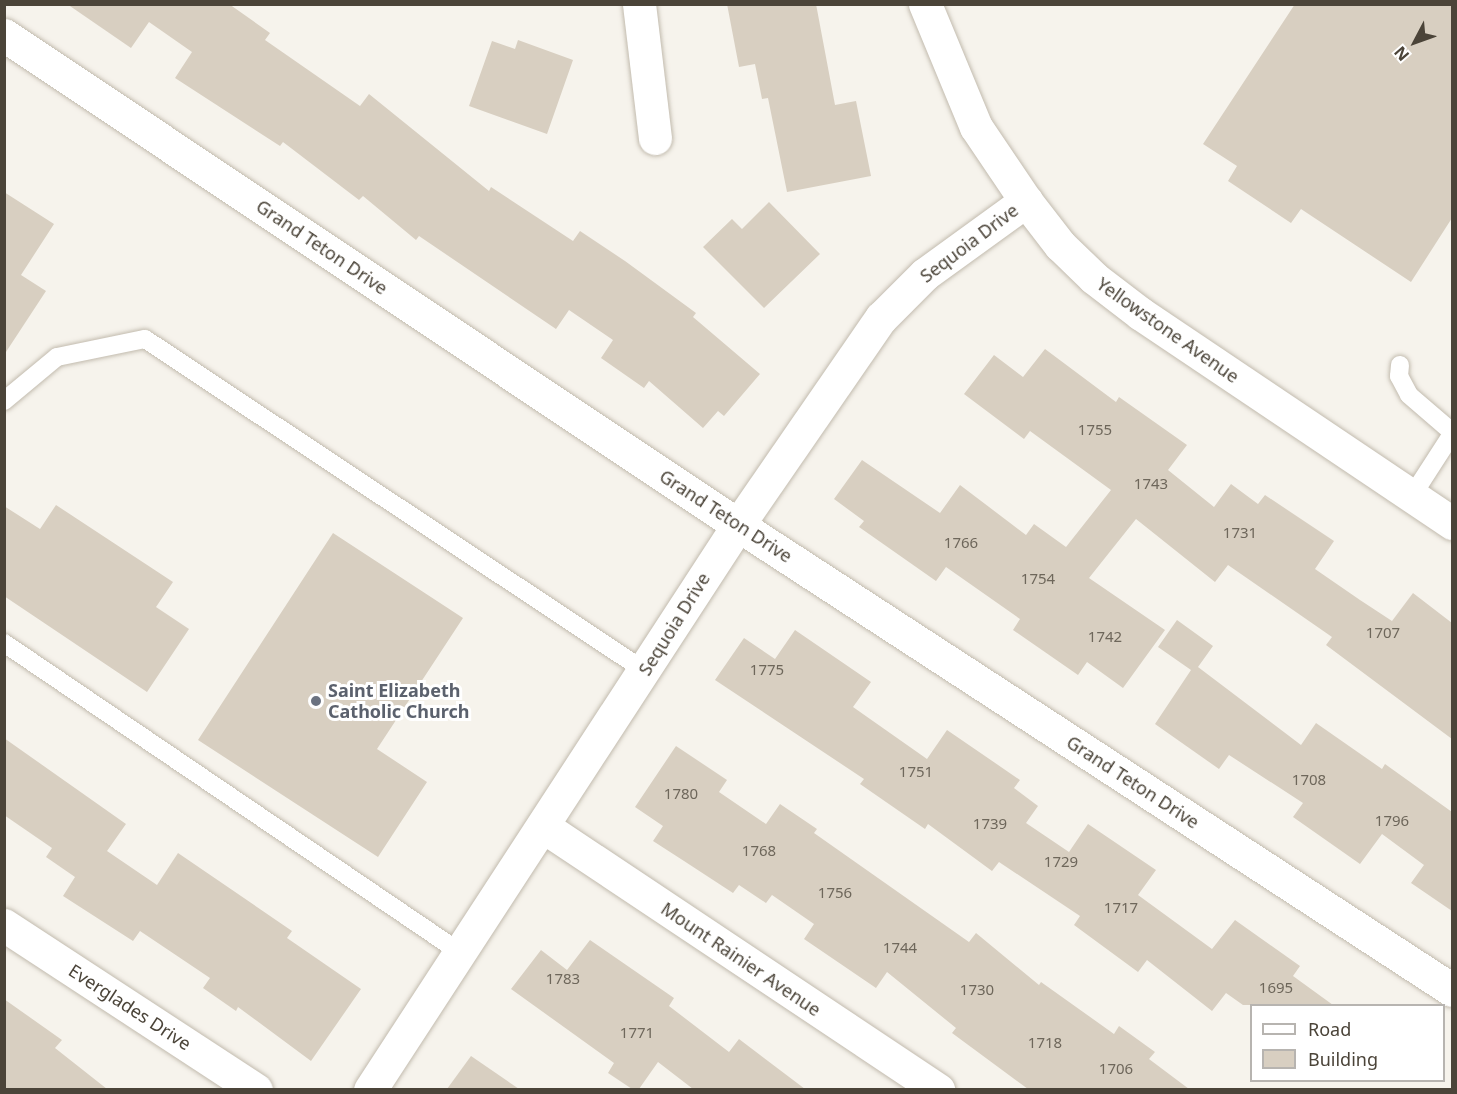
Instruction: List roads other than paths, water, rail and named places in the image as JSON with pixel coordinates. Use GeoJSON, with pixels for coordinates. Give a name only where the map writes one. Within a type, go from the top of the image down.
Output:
{"type":"FeatureCollection","features":[{"type":"Feature","properties":{"kind":"street"},"geometry":{"type":"LineString","coordinates":[[639,4],[655,138]]}},
{"type":"Feature","properties":{"kind":"street","name":"Yellowstone Avenue"},"geometry":{"type":"LineString","coordinates":[[925,4],[962,100],[1026,201],[1060,245],[1094,279],[1141,314],[1452,523]]}},
{"type":"Feature","properties":{"kind":"street","name":"Grand Teton Drive"},"geometry":{"type":"LineString","coordinates":[[4,35],[738,525],[1452,990]]}},
{"type":"Feature","properties":{"kind":"street","name":"Sequoia Drive"},"geometry":{"type":"LineString","coordinates":[[370,1089],[544,827],[738,525],[881,318],[925,274],[1026,201]]}},
{"type":"Feature","properties":{"kind":"street","name":"Mount Rainier Avenue"},"geometry":{"type":"LineString","coordinates":[[544,827],[938,1089]]}},
{"type":"Feature","properties":{"kind":"street","name":"Everglades Drive"},"geometry":{"type":"LineString","coordinates":[[4,925],[256,1089]]}},
{"type":"Feature","properties":{"kind":"lane"},"geometry":{"type":"LineString","coordinates":[[4,400],[57,357],[145,339],[645,671]]}},
{"type":"Feature","properties":{"kind":"lane"},"geometry":{"type":"LineString","coordinates":[[1401,365],[1399,376],[1409,395],[1452,433],[1412,496]]}},
{"type":"Feature","properties":{"kind":"lane"},"geometry":{"type":"LineString","coordinates":[[4,643],[461,953]]}},
{"type":"Feature","properties":{"kind":"place","name":"Saint Elizabeth Catholic Church"},"geometry":{"type":"Point","coordinates":[316,701]}}]}
